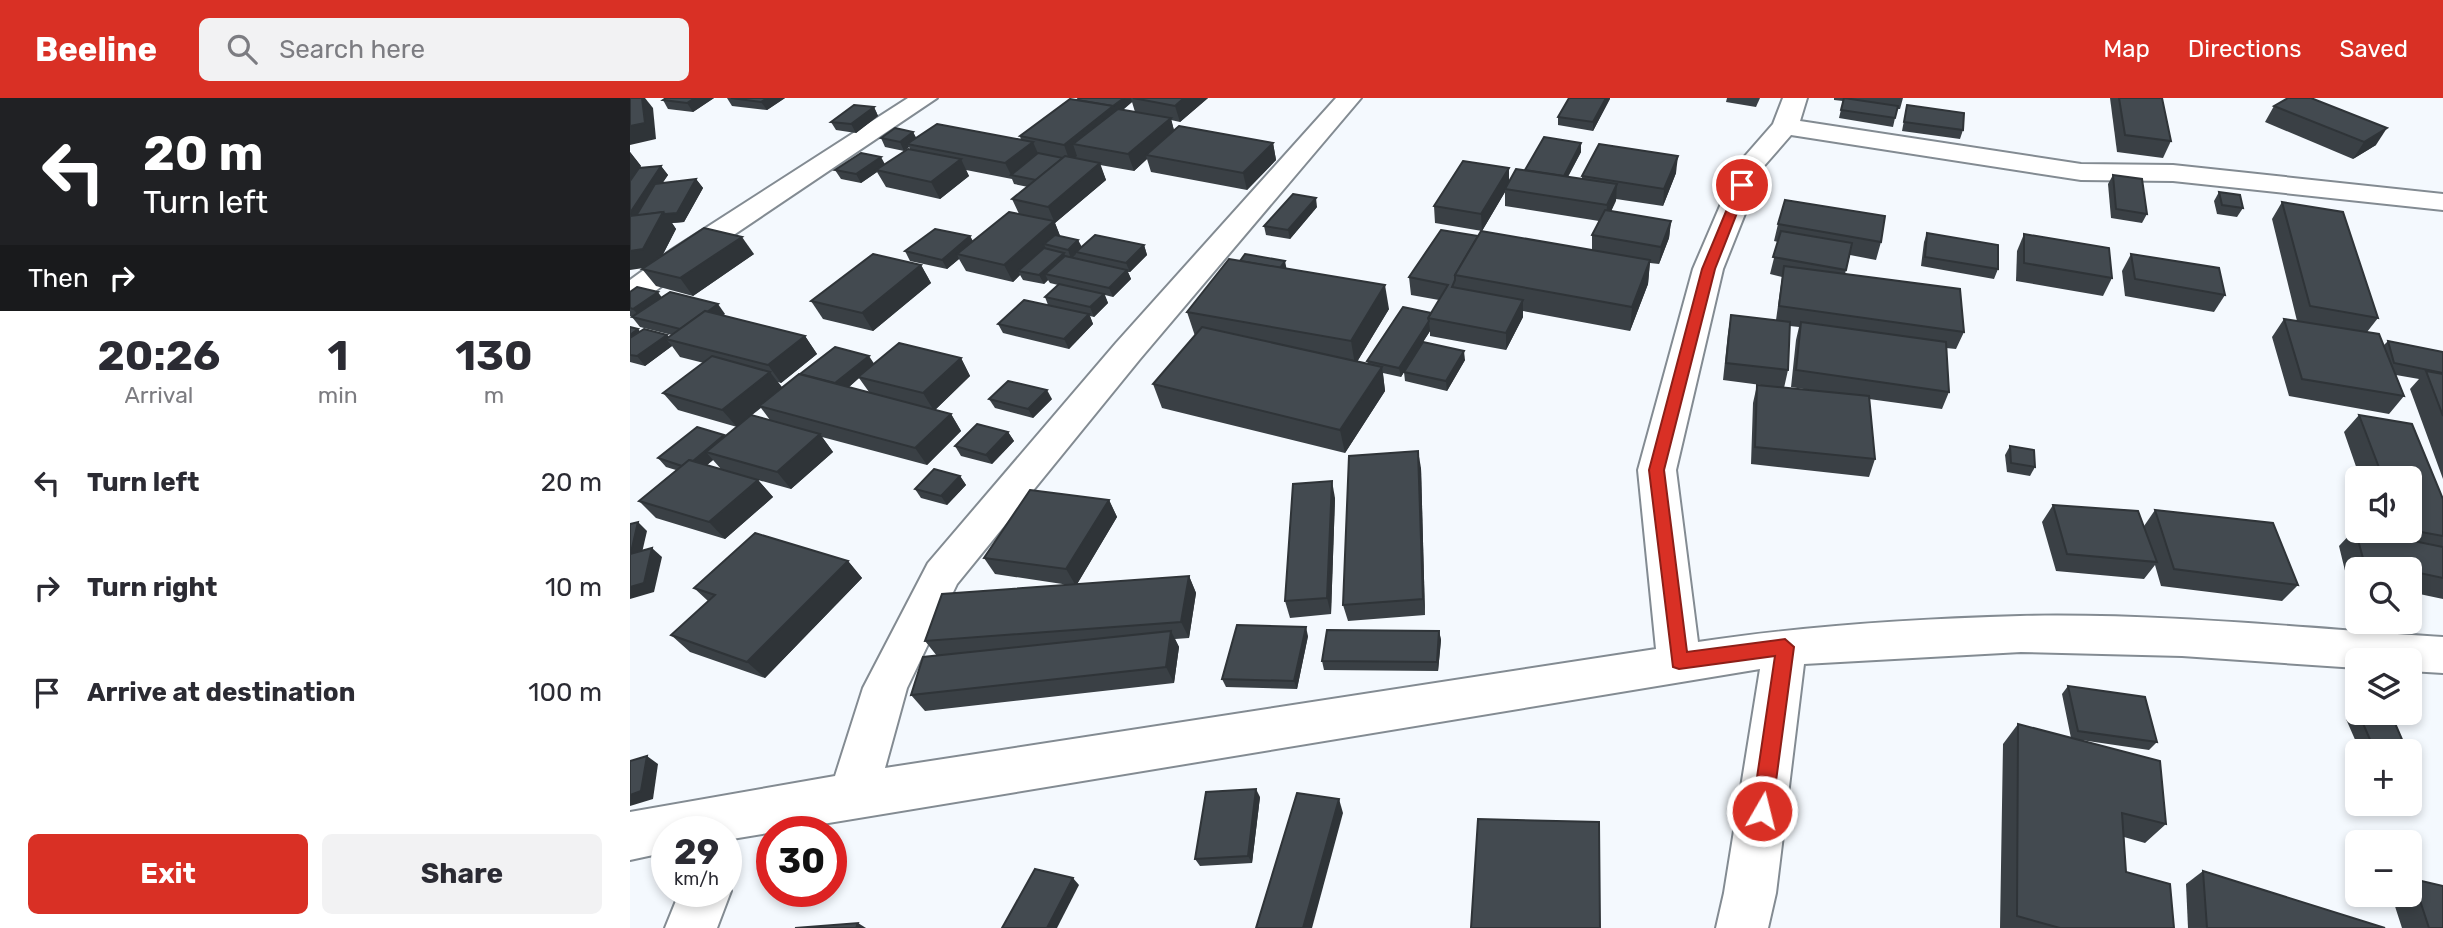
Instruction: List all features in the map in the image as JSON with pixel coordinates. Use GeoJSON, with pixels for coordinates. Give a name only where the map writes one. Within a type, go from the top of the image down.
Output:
{"type":"FeatureCollection","features":[{"type":"Feature","properties":{"kind":"street"},"geometry":{"type":"LineString","coordinates":[[630,295],[681,257],[925,98]]}},
{"type":"Feature","properties":{"kind":"street"},"geometry":{"type":"LineString","coordinates":[[853,796],[885,688],[942,574],[1128,351],[1349,98]]}},
{"type":"Feature","properties":{"kind":"street"},"geometry":{"type":"LineString","coordinates":[[1679,661],[1657,470],[1708,269],[1751,164],[1790,112],[2081,172],[2174,173],[2443,202]]}},
{"type":"Feature","properties":{"kind":"street"},"geometry":{"type":"LineString","coordinates":[[742,822],[853,796],[1679,661],[1785,647],[2021,634],[2182,638],[2443,655]]}},
{"type":"Feature","properties":{"kind":"street"},"geometry":{"type":"LineString","coordinates":[[1742,928],[1750,893],[1785,647]]}},
{"type":"Feature","properties":{"kind":"street"},"geometry":{"type":"LineString","coordinates":[[630,836],[651,834]]}},
{"type":"Feature","properties":{"kind":"street"},"geometry":{"type":"LineString","coordinates":[[691,928],[699,907]]}},
{"type":"Feature","properties":{"kind":"building"},"geometry":{"type":"Polygon","coordinates":[[[630,98],[642,98],[645,123],[630,126],[630,98]]]}},
{"type":"Feature","properties":{"kind":"building"},"geometry":{"type":"Polygon","coordinates":[[[695,98],[687,103],[663,100],[695,98]]]}},
{"type":"Feature","properties":{"kind":"building"},"geometry":{"type":"Polygon","coordinates":[[[731,98],[767,98],[761,102],[731,98]]]}},
{"type":"Feature","properties":{"kind":"building"},"geometry":{"type":"Polygon","coordinates":[[[1124,98],[1113,106],[1077,100],[1124,98]]]}},
{"type":"Feature","properties":{"kind":"building"},"geometry":{"type":"Polygon","coordinates":[[[1133,98],[1184,98],[1175,106],[1133,98]]]}},
{"type":"Feature","properties":{"kind":"building"},"geometry":{"type":"Polygon","coordinates":[[[1569,98],[1606,98],[1593,122],[1558,117],[1569,98]]]}},
{"type":"Feature","properties":{"kind":"building"},"geometry":{"type":"Polygon","coordinates":[[[1844,98],[1898,106],[1895,118],[1841,110],[1844,98]]]}},
{"type":"Feature","properties":{"kind":"building"},"geometry":{"type":"Polygon","coordinates":[[[2119,98],[2162,98],[2171,141],[2125,135],[2119,98]]]}},
{"type":"Feature","properties":{"kind":"building"},"geometry":{"type":"Polygon","coordinates":[[[2288,98],[2311,98],[2387,128],[2364,142],[2274,106],[2288,98]]]}},
{"type":"Feature","properties":{"kind":"building"},"geometry":{"type":"Polygon","coordinates":[[[1070,99],[1113,106],[1064,145],[1020,136],[1070,99]]]}},
{"type":"Feature","properties":{"kind":"building"},"geometry":{"type":"Polygon","coordinates":[[[854,105],[874,107],[851,124],[831,122],[854,105]]]}},
{"type":"Feature","properties":{"kind":"building"},"geometry":{"type":"Polygon","coordinates":[[[1907,105],[1964,113],[1963,130],[1904,122],[1907,105]]]}},
{"type":"Feature","properties":{"kind":"building"},"geometry":{"type":"Polygon","coordinates":[[[1118,109],[1171,118],[1128,154],[1073,144],[1118,109]]]}},
{"type":"Feature","properties":{"kind":"building"},"geometry":{"type":"Polygon","coordinates":[[[937,124],[1033,142],[1005,163],[907,144],[937,124]]]}},
{"type":"Feature","properties":{"kind":"building"},"geometry":{"type":"Polygon","coordinates":[[[1179,126],[1273,143],[1243,173],[1146,155],[1179,126]]]}},
{"type":"Feature","properties":{"kind":"building"},"geometry":{"type":"Polygon","coordinates":[[[895,128],[913,132],[900,142],[881,138],[895,128]]]}},
{"type":"Feature","properties":{"kind":"building"},"geometry":{"type":"Polygon","coordinates":[[[1544,137],[1581,143],[1564,176],[1525,170],[1544,137]]]}},
{"type":"Feature","properties":{"kind":"building"},"geometry":{"type":"Polygon","coordinates":[[[1599,144],[1678,156],[1664,189],[1582,176],[1599,144]]]}},
{"type":"Feature","properties":{"kind":"building"},"geometry":{"type":"Polygon","coordinates":[[[908,149],[961,159],[931,182],[876,170],[908,149]]]}},
{"type":"Feature","properties":{"kind":"building"},"geometry":{"type":"Polygon","coordinates":[[[861,153],[881,157],[856,174],[835,170],[861,153]]]}},
{"type":"Feature","properties":{"kind":"building"},"geometry":{"type":"Polygon","coordinates":[[[1038,153],[1063,158],[1036,180],[1011,175],[1038,153]]]}},
{"type":"Feature","properties":{"kind":"building"},"geometry":{"type":"Polygon","coordinates":[[[1065,156],[1100,163],[1048,207],[1012,199],[1065,156]]]}},
{"type":"Feature","properties":{"kind":"building"},"geometry":{"type":"Polygon","coordinates":[[[1463,161],[1509,168],[1481,214],[1434,206],[1463,161]]]}},
{"type":"Feature","properties":{"kind":"building"},"geometry":{"type":"Polygon","coordinates":[[[661,166],[630,213],[630,181],[639,168],[661,166]]]}},
{"type":"Feature","properties":{"kind":"building"},"geometry":{"type":"Polygon","coordinates":[[[1516,169],[1617,184],[1607,205],[1505,189],[1516,169]]]}},
{"type":"Feature","properties":{"kind":"building"},"geometry":{"type":"Polygon","coordinates":[[[2113,175],[2142,179],[2147,214],[2116,209],[2113,175]]]}},
{"type":"Feature","properties":{"kind":"building"},"geometry":{"type":"Polygon","coordinates":[[[696,179],[677,213],[636,216],[655,184],[696,179]]]}},
{"type":"Feature","properties":{"kind":"building"},"geometry":{"type":"Polygon","coordinates":[[[2219,192],[2240,195],[2243,208],[2222,205],[2219,192]]]}},
{"type":"Feature","properties":{"kind":"building"},"geometry":{"type":"Polygon","coordinates":[[[1293,194],[1316,198],[1288,230],[1264,226],[1293,194]]]}},
{"type":"Feature","properties":{"kind":"building"},"geometry":{"type":"Polygon","coordinates":[[[1785,200],[1885,216],[1881,242],[1778,224],[1785,200]]]}},
{"type":"Feature","properties":{"kind":"building"},"geometry":{"type":"Polygon","coordinates":[[[2282,202],[2343,212],[2378,318],[2310,306],[2282,202]]]}},
{"type":"Feature","properties":{"kind":"building"},"geometry":{"type":"Polygon","coordinates":[[[1605,210],[1671,221],[1661,247],[1592,235],[1605,210]]]}},
{"type":"Feature","properties":{"kind":"building"},"geometry":{"type":"Polygon","coordinates":[[[663,212],[643,249],[630,251],[630,216],[663,212]]]}},
{"type":"Feature","properties":{"kind":"building"},"geometry":{"type":"Polygon","coordinates":[[[1009,212],[1054,221],[1004,265],[957,254],[1009,212]]]}},
{"type":"Feature","properties":{"kind":"building"},"geometry":{"type":"Polygon","coordinates":[[[704,228],[742,237],[680,278],[642,269],[704,228]]]}},
{"type":"Feature","properties":{"kind":"building"},"geometry":{"type":"Polygon","coordinates":[[[935,229],[970,236],[942,260],[905,251],[935,229]]]}},
{"type":"Feature","properties":{"kind":"building"},"geometry":{"type":"Polygon","coordinates":[[[1441,230],[1478,236],[1455,275],[1452,287],[1523,300],[1506,333],[1428,318],[1448,285],[1409,277],[1441,230]]]}},
{"type":"Feature","properties":{"kind":"building"},"geometry":{"type":"Polygon","coordinates":[[[1481,231],[1650,260],[1632,307],[1455,275],[1481,231]]]}},
{"type":"Feature","properties":{"kind":"building"},"geometry":{"type":"Polygon","coordinates":[[[1781,231],[1852,243],[1846,270],[1773,257],[1781,231]]]}},
{"type":"Feature","properties":{"kind":"building"},"geometry":{"type":"Polygon","coordinates":[[[1927,233],[1998,245],[1998,269],[1925,257],[1927,233]]]}},
{"type":"Feature","properties":{"kind":"building"},"geometry":{"type":"Polygon","coordinates":[[[2024,234],[2109,248],[2112,278],[2024,263],[2024,234]]]}},
{"type":"Feature","properties":{"kind":"building"},"geometry":{"type":"Polygon","coordinates":[[[1055,235],[1078,240],[1068,250],[1044,244],[1055,235]]]}},
{"type":"Feature","properties":{"kind":"building"},"geometry":{"type":"Polygon","coordinates":[[[1095,235],[1144,245],[1126,263],[1076,252],[1095,235]]]}},
{"type":"Feature","properties":{"kind":"building"},"geometry":{"type":"Polygon","coordinates":[[[1044,248],[1064,253],[1039,275],[1018,271],[1044,248]]]}},
{"type":"Feature","properties":{"kind":"building"},"geometry":{"type":"Polygon","coordinates":[[[873,254],[921,265],[862,313],[811,301],[873,254]]]}},
{"type":"Feature","properties":{"kind":"building"},"geometry":{"type":"Polygon","coordinates":[[[1245,254],[1285,261],[1280,268],[1240,261],[1245,254]]]}},
{"type":"Feature","properties":{"kind":"building"},"geometry":{"type":"Polygon","coordinates":[[[2131,254],[2219,268],[2225,295],[2135,279],[2131,254]]]}},
{"type":"Feature","properties":{"kind":"building"},"geometry":{"type":"Polygon","coordinates":[[[1065,256],[1127,270],[1109,288],[1045,274],[1065,256]]]}},
{"type":"Feature","properties":{"kind":"building"},"geometry":{"type":"Polygon","coordinates":[[[1229,259],[1385,285],[1351,341],[1187,312],[1229,259]]]}},
{"type":"Feature","properties":{"kind":"building"},"geometry":{"type":"Polygon","coordinates":[[[1784,266],[1960,289],[1964,332],[1779,306],[1784,266]]]}},
{"type":"Feature","properties":{"kind":"building"},"geometry":{"type":"Polygon","coordinates":[[[1059,284],[1104,294],[1090,307],[1045,297],[1059,284]]]}},
{"type":"Feature","properties":{"kind":"building"},"geometry":{"type":"Polygon","coordinates":[[[637,287],[658,292],[633,309],[630,308],[630,292],[637,287]]]}},
{"type":"Feature","properties":{"kind":"building"},"geometry":{"type":"Polygon","coordinates":[[[670,292],[718,304],[680,329],[632,317],[670,292]]]}},
{"type":"Feature","properties":{"kind":"building"},"geometry":{"type":"Polygon","coordinates":[[[1024,300],[1089,314],[1064,339],[998,324],[1024,300]]]}},
{"type":"Feature","properties":{"kind":"building"},"geometry":{"type":"Polygon","coordinates":[[[1403,307],[1431,313],[1429,321],[1399,368],[1367,361],[1403,307]]]}},
{"type":"Feature","properties":{"kind":"building"},"geometry":{"type":"Polygon","coordinates":[[[705,311],[805,336],[768,365],[666,339],[705,311]]]}},
{"type":"Feature","properties":{"kind":"building"},"geometry":{"type":"Polygon","coordinates":[[[1731,315],[1790,322],[1788,370],[1726,363],[1731,315]]]}},
{"type":"Feature","properties":{"kind":"building"},"geometry":{"type":"Polygon","coordinates":[[[2284,319],[2379,334],[2404,396],[2302,379],[2284,319]]]}},
{"type":"Feature","properties":{"kind":"building"},"geometry":{"type":"Polygon","coordinates":[[[1801,322],[1946,342],[1949,392],[1796,370],[1801,322]]]}},
{"type":"Feature","properties":{"kind":"building"},"geometry":{"type":"Polygon","coordinates":[[[630,327],[638,329],[630,335],[630,327]]]}},
{"type":"Feature","properties":{"kind":"building"},"geometry":{"type":"Polygon","coordinates":[[[1202,327],[1382,367],[1340,430],[1153,384],[1202,327]]]}},
{"type":"Feature","properties":{"kind":"building"},"geometry":{"type":"Polygon","coordinates":[[[644,329],[667,335],[637,356],[630,355],[630,338],[644,329]]]}},
{"type":"Feature","properties":{"kind":"building"},"geometry":{"type":"Polygon","coordinates":[[[2388,341],[2443,352],[2443,373],[2394,363],[2388,341]]]}},
{"type":"Feature","properties":{"kind":"building"},"geometry":{"type":"Polygon","coordinates":[[[1423,342],[1464,351],[1446,381],[1404,372],[1423,342]]]}},
{"type":"Feature","properties":{"kind":"building"},"geometry":{"type":"Polygon","coordinates":[[[899,343],[961,358],[923,393],[858,377],[899,343]]]}},
{"type":"Feature","properties":{"kind":"building"},"geometry":{"type":"Polygon","coordinates":[[[835,347],[869,356],[835,383],[800,374],[835,347]]]}},
{"type":"Feature","properties":{"kind":"building"},"geometry":{"type":"Polygon","coordinates":[[[712,356],[770,372],[722,410],[663,393],[712,356]]]}},
{"type":"Feature","properties":{"kind":"building"},"geometry":{"type":"Polygon","coordinates":[[[2426,371],[2443,374],[2443,416],[2426,371]]]}},
{"type":"Feature","properties":{"kind":"building"},"geometry":{"type":"Polygon","coordinates":[[[799,374],[951,414],[915,448],[759,406],[799,374]]]}},
{"type":"Feature","properties":{"kind":"building"},"geometry":{"type":"Polygon","coordinates":[[[1008,381],[1047,390],[1028,409],[989,399],[1008,381]]]}},
{"type":"Feature","properties":{"kind":"building"},"geometry":{"type":"Polygon","coordinates":[[[1757,385],[1869,396],[1875,459],[1755,447],[1757,385]]]}},
{"type":"Feature","properties":{"kind":"building"},"geometry":{"type":"Polygon","coordinates":[[[751,415],[820,434],[777,472],[706,452],[751,415]]]}},
{"type":"Feature","properties":{"kind":"building"},"geometry":{"type":"Polygon","coordinates":[[[2359,415],[2412,424],[2443,499],[2443,536],[2422,532],[2422,466],[2378,466],[2359,415]]]}},
{"type":"Feature","properties":{"kind":"building"},"geometry":{"type":"Polygon","coordinates":[[[977,424],[1008,432],[986,455],[955,446],[977,424]]]}},
{"type":"Feature","properties":{"kind":"building"},"geometry":{"type":"Polygon","coordinates":[[[697,427],[724,435],[693,461],[689,460],[682,466],[658,458],[697,427]]]}},
{"type":"Feature","properties":{"kind":"building"},"geometry":{"type":"Polygon","coordinates":[[[2010,446],[2034,450],[2035,467],[2011,463],[2010,446]]]}},
{"type":"Feature","properties":{"kind":"building"},"geometry":{"type":"Polygon","coordinates":[[[1418,451],[1423,599],[1343,605],[1349,456],[1418,451]]]}},
{"type":"Feature","properties":{"kind":"building"},"geometry":{"type":"Polygon","coordinates":[[[689,460],[758,480],[709,522],[639,501],[689,460]]]}},
{"type":"Feature","properties":{"kind":"building"},"geometry":{"type":"Polygon","coordinates":[[[934,469],[960,476],[941,496],[915,489],[934,469]]]}},
{"type":"Feature","properties":{"kind":"building"},"geometry":{"type":"Polygon","coordinates":[[[1332,481],[1327,598],[1285,601],[1293,484],[1332,481]]]}},
{"type":"Feature","properties":{"kind":"building"},"geometry":{"type":"Polygon","coordinates":[[[1030,490],[1109,500],[1066,569],[984,558],[1030,490]]]}},
{"type":"Feature","properties":{"kind":"building"},"geometry":{"type":"Polygon","coordinates":[[[2053,505],[2138,511],[2157,562],[2067,554],[2053,505]]]}},
{"type":"Feature","properties":{"kind":"building"},"geometry":{"type":"Polygon","coordinates":[[[2155,510],[2273,523],[2298,585],[2174,569],[2155,510]]]}},
{"type":"Feature","properties":{"kind":"building"},"geometry":{"type":"Polygon","coordinates":[[[638,522],[632,548],[630,549],[630,524],[638,522]]]}},
{"type":"Feature","properties":{"kind":"building"},"geometry":{"type":"Polygon","coordinates":[[[755,533],[848,561],[747,662],[671,635],[715,595],[694,588],[755,533]]]}},
{"type":"Feature","properties":{"kind":"building"},"geometry":{"type":"Polygon","coordinates":[[[2359,543],[2422,543],[2443,547],[2443,578],[2422,574],[2422,557],[2363,557],[2359,543]]]}},
{"type":"Feature","properties":{"kind":"building"},"geometry":{"type":"Polygon","coordinates":[[[652,548],[644,583],[630,587],[630,554],[652,548]]]}},
{"type":"Feature","properties":{"kind":"building"},"geometry":{"type":"Polygon","coordinates":[[[1189,576],[1181,622],[925,641],[942,594],[1189,576]]]}},
{"type":"Feature","properties":{"kind":"building"},"geometry":{"type":"Polygon","coordinates":[[[1237,625],[1306,627],[1294,681],[1222,679],[1237,625]]]}},
{"type":"Feature","properties":{"kind":"building"},"geometry":{"type":"Polygon","coordinates":[[[1327,630],[1439,631],[1437,662],[1322,661],[1327,630]]]}},
{"type":"Feature","properties":{"kind":"building"},"geometry":{"type":"Polygon","coordinates":[[[1171,631],[1166,667],[911,695],[923,657],[1171,631]]]}},
{"type":"Feature","properties":{"kind":"building"},"geometry":{"type":"Polygon","coordinates":[[[2068,686],[2145,697],[2157,742],[2078,731],[2068,686]]]}},
{"type":"Feature","properties":{"kind":"building"},"geometry":{"type":"Polygon","coordinates":[[[2018,724],[2160,761],[2166,824],[2122,813],[2126,872],[2170,884],[2174,928],[2060,928],[2017,916],[2018,724]]]}},
{"type":"Feature","properties":{"kind":"building"},"geometry":{"type":"Polygon","coordinates":[[[2364,725],[2396,725],[2402,739],[2370,739],[2364,725]]]}},
{"type":"Feature","properties":{"kind":"building"},"geometry":{"type":"Polygon","coordinates":[[[647,756],[641,791],[630,795],[630,761],[647,756]]]}},
{"type":"Feature","properties":{"kind":"building"},"geometry":{"type":"Polygon","coordinates":[[[1256,789],[1248,856],[1195,859],[1206,792],[1256,789]]]}},
{"type":"Feature","properties":{"kind":"building"},"geometry":{"type":"Polygon","coordinates":[[[1297,793],[1339,799],[1303,928],[1256,928],[1297,793]]]}},
{"type":"Feature","properties":{"kind":"building"},"geometry":{"type":"Polygon","coordinates":[[[1478,819],[1599,822],[1600,928],[1471,928],[1478,819]]]}},
{"type":"Feature","properties":{"kind":"building"},"geometry":{"type":"Polygon","coordinates":[[[1035,869],[1073,878],[1047,928],[1002,928],[1035,869]]]}},
{"type":"Feature","properties":{"kind":"building"},"geometry":{"type":"Polygon","coordinates":[[[2203,871],[2385,928],[2207,928],[2203,871]]]}},
{"type":"Feature","properties":{"kind":"building"},"geometry":{"type":"Polygon","coordinates":[[[2422,881],[2443,886],[2443,928],[2429,928],[2422,907],[2422,881]]]}},
{"type":"Feature","properties":{"kind":"building"},"geometry":{"type":"Polygon","coordinates":[[[858,923],[856,928],[795,928],[858,923]]]}},
{"type":"Feature","properties":{"kind":"route"},"geometry":{"type":"LineString","coordinates":[[1742,185],[1708,269],[1657,470],[1679,661],[1785,647],[1762,811]]}}]}
